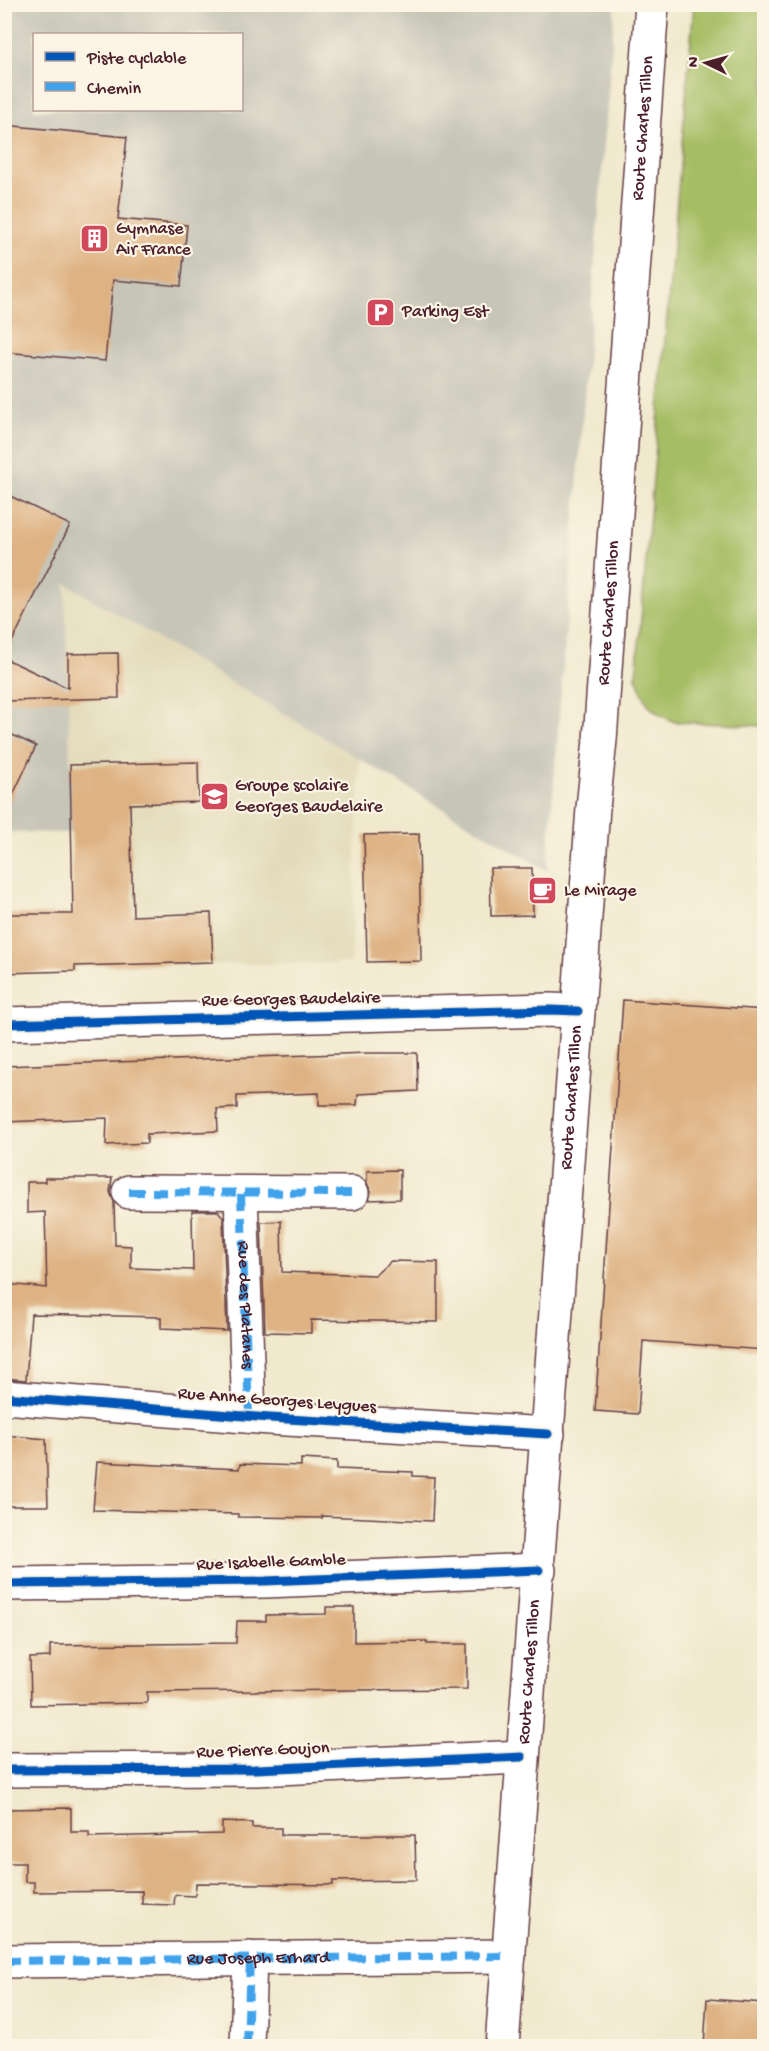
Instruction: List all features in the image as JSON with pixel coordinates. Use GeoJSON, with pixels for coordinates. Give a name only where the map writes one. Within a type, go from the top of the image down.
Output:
{"type":"FeatureCollection","features":[{"type":"Feature","properties":{"kind":"street","name":"Route Charles Tillon"},"geometry":{"type":"LineString","coordinates":[[502,2046],[522,1757],[539,1570],[593,808],[601,728],[652,4]]}},
{"type":"Feature","properties":{"kind":"street","name":"Rue Georges Baudelaire"},"geometry":{"type":"LineString","coordinates":[[4,1024],[578,1011]]}},
{"type":"Feature","properties":{"kind":"street"},"geometry":{"type":"LineString","coordinates":[[129,1192],[352,1193]]}},
{"type":"Feature","properties":{"kind":"street","name":"Rue des Platanes"},"geometry":{"type":"LineString","coordinates":[[241,1194],[249,1416]]}},
{"type":"Feature","properties":{"kind":"street","name":"Rue Anne Georges Leygues"},"geometry":{"type":"LineString","coordinates":[[4,1397],[249,1416],[548,1434]]}},
{"type":"Feature","properties":{"kind":"street","name":"Rue Isabelle Gamble"},"geometry":{"type":"LineString","coordinates":[[4,1584],[265,1581],[539,1570]]}},
{"type":"Feature","properties":{"kind":"street","name":"Rue Pierre Goujon"},"geometry":{"type":"LineString","coordinates":[[4,1770],[256,1769],[522,1757]]}},
{"type":"Feature","properties":{"kind":"street","name":"Rue Joseph Erhard"},"geometry":{"type":"LineString","coordinates":[[4,1961],[509,1956]]}},
{"type":"Feature","properties":{"kind":"street"},"geometry":{"type":"LineString","coordinates":[[248,2046],[250,1958]]}},
{"type":"Feature","properties":{"kind":"shaded area"},"geometry":{"type":"Polygon","coordinates":[[[5,5],[615,5],[547,871],[65,583],[72,833],[5,832],[5,5]]]}},
{"type":"Feature","properties":{"kind":"shaded area","name":"Groupe scolaire Georges Baudelaire"},"geometry":{"type":"Polygon","coordinates":[[[65,583],[360,759],[351,963],[75,966],[65,583]]]}},
{"type":"Feature","properties":{"kind":"green space"},"geometry":{"type":"Polygon","coordinates":[[[694,4],[764,5],[764,726],[675,722],[653,710],[636,677],[694,4]]]}},
{"type":"Feature","properties":{"kind":"building","name":"Gymnase Air France"},"geometry":{"type":"Polygon","coordinates":[[[4,125],[127,137],[118,219],[187,225],[181,286],[113,280],[105,361],[4,352],[4,125]]]}},
{"type":"Feature","properties":{"kind":"building"},"geometry":{"type":"Polygon","coordinates":[[[4,493],[70,525],[4,658],[4,493]]]}},
{"type":"Feature","properties":{"kind":"building"},"geometry":{"type":"Polygon","coordinates":[[[118,653],[119,698],[4,701],[4,658],[68,688],[68,654],[118,653]]]}},
{"type":"Feature","properties":{"kind":"building"},"geometry":{"type":"Polygon","coordinates":[[[4,731],[36,746],[4,814],[4,731]]]}},
{"type":"Feature","properties":{"kind":"building"},"geometry":{"type":"Polygon","coordinates":[[[198,762],[199,802],[130,804],[133,916],[211,913],[213,962],[75,966],[75,971],[4,973],[4,914],[73,914],[70,765],[198,762]]]}},
{"type":"Feature","properties":{"kind":"building"},"geometry":{"type":"Polygon","coordinates":[[[419,834],[421,961],[367,962],[364,835],[419,834]]]}},
{"type":"Feature","properties":{"kind":"building"},"geometry":{"type":"Polygon","coordinates":[[[490,868],[532,868],[533,915],[491,916],[490,868]]]}},
{"type":"Feature","properties":{"kind":"building"},"geometry":{"type":"Polygon","coordinates":[[[623,1000],[765,1010],[765,1350],[643,1341],[638,1414],[595,1411],[623,1000]]]}},
{"type":"Feature","properties":{"kind":"building"},"geometry":{"type":"Polygon","coordinates":[[[417,1053],[418,1091],[358,1094],[357,1105],[319,1105],[319,1093],[237,1096],[237,1108],[217,1109],[218,1131],[147,1134],[147,1143],[106,1145],[107,1118],[4,1122],[4,1066],[417,1053]]]}},
{"type":"Feature","properties":{"kind":"building"},"geometry":{"type":"Polygon","coordinates":[[[400,1170],[400,1199],[369,1200],[371,1192],[367,1183],[367,1171],[400,1170]]]}},
{"type":"Feature","properties":{"kind":"building"},"geometry":{"type":"Polygon","coordinates":[[[45,1178],[112,1178],[110,1192],[114,1202],[115,1245],[131,1246],[131,1268],[193,1270],[192,1211],[218,1211],[223,1217],[227,1331],[161,1328],[161,1317],[31,1314],[26,1380],[4,1378],[4,1308],[7,1284],[47,1288],[45,1212],[27,1213],[27,1182],[45,1182],[45,1178]]]}},
{"type":"Feature","properties":{"kind":"building"},"geometry":{"type":"Polygon","coordinates":[[[281,1221],[282,1272],[375,1275],[391,1261],[438,1262],[438,1322],[311,1320],[311,1333],[265,1332],[261,1222],[281,1221]]]}},
{"type":"Feature","properties":{"kind":"building"},"geometry":{"type":"Polygon","coordinates":[[[4,1435],[46,1439],[48,1506],[4,1506],[4,1435]]]}},
{"type":"Feature","properties":{"kind":"building"},"geometry":{"type":"Polygon","coordinates":[[[301,1459],[337,1461],[337,1469],[413,1472],[413,1476],[434,1477],[432,1521],[322,1516],[322,1518],[238,1517],[238,1514],[93,1510],[97,1462],[239,1469],[240,1464],[301,1466],[301,1459]]]}},
{"type":"Feature","properties":{"kind":"building"},"geometry":{"type":"Polygon","coordinates":[[[326,1607],[354,1607],[354,1642],[427,1641],[427,1644],[467,1644],[467,1689],[147,1692],[147,1703],[31,1705],[30,1658],[50,1657],[50,1645],[236,1643],[237,1621],[266,1621],[266,1615],[326,1614],[326,1607]]]}},
{"type":"Feature","properties":{"kind":"building"},"geometry":{"type":"Polygon","coordinates":[[[71,1808],[71,1832],[89,1832],[89,1837],[222,1834],[222,1822],[252,1823],[252,1828],[281,1828],[281,1835],[415,1835],[416,1880],[333,1881],[333,1885],[196,1883],[195,1896],[175,1895],[174,1905],[142,1904],[142,1891],[34,1892],[34,1882],[25,1882],[25,1863],[4,1863],[4,1809],[71,1808]]]}},
{"type":"Feature","properties":{"kind":"building"},"geometry":{"type":"Polygon","coordinates":[[[707,1999],[765,2003],[765,2046],[704,2046],[707,1999]]]}},
{"type":"Feature","properties":{"kind":"marked path"},"geometry":{"type":"LineString","coordinates":[[129,1192],[352,1193]]}},
{"type":"Feature","properties":{"kind":"marked path"},"geometry":{"type":"LineString","coordinates":[[241,1194],[249,1416]]}},
{"type":"Feature","properties":{"kind":"marked path"},"geometry":{"type":"LineString","coordinates":[[4,1961],[509,1956]]}},
{"type":"Feature","properties":{"kind":"marked path"},"geometry":{"type":"LineString","coordinates":[[247,2046],[250,1958]]}},
{"type":"Feature","properties":{"kind":"cycle path"},"geometry":{"type":"LineString","coordinates":[[4,1024],[578,1011]]}},
{"type":"Feature","properties":{"kind":"cycle path"},"geometry":{"type":"LineString","coordinates":[[4,1397],[270,1418],[548,1434]]}},
{"type":"Feature","properties":{"kind":"cycle path"},"geometry":{"type":"LineString","coordinates":[[4,1584],[265,1581],[539,1570]]}},
{"type":"Feature","properties":{"kind":"cycle path"},"geometry":{"type":"LineString","coordinates":[[4,1770],[256,1769],[522,1757]]}},
{"type":"Feature","properties":{"kind":"place","name":"Gymnase Air France"},"geometry":{"type":"Point","coordinates":[95,239]}},
{"type":"Feature","properties":{"kind":"place","name":"Parking Est"},"geometry":{"type":"Point","coordinates":[381,312]}},
{"type":"Feature","properties":{"kind":"place","name":"Groupe scolaire Georges Baudelaire"},"geometry":{"type":"Point","coordinates":[214,796]}},
{"type":"Feature","properties":{"kind":"place","name":"Le Mirage"},"geometry":{"type":"Point","coordinates":[543,891]}}]}
